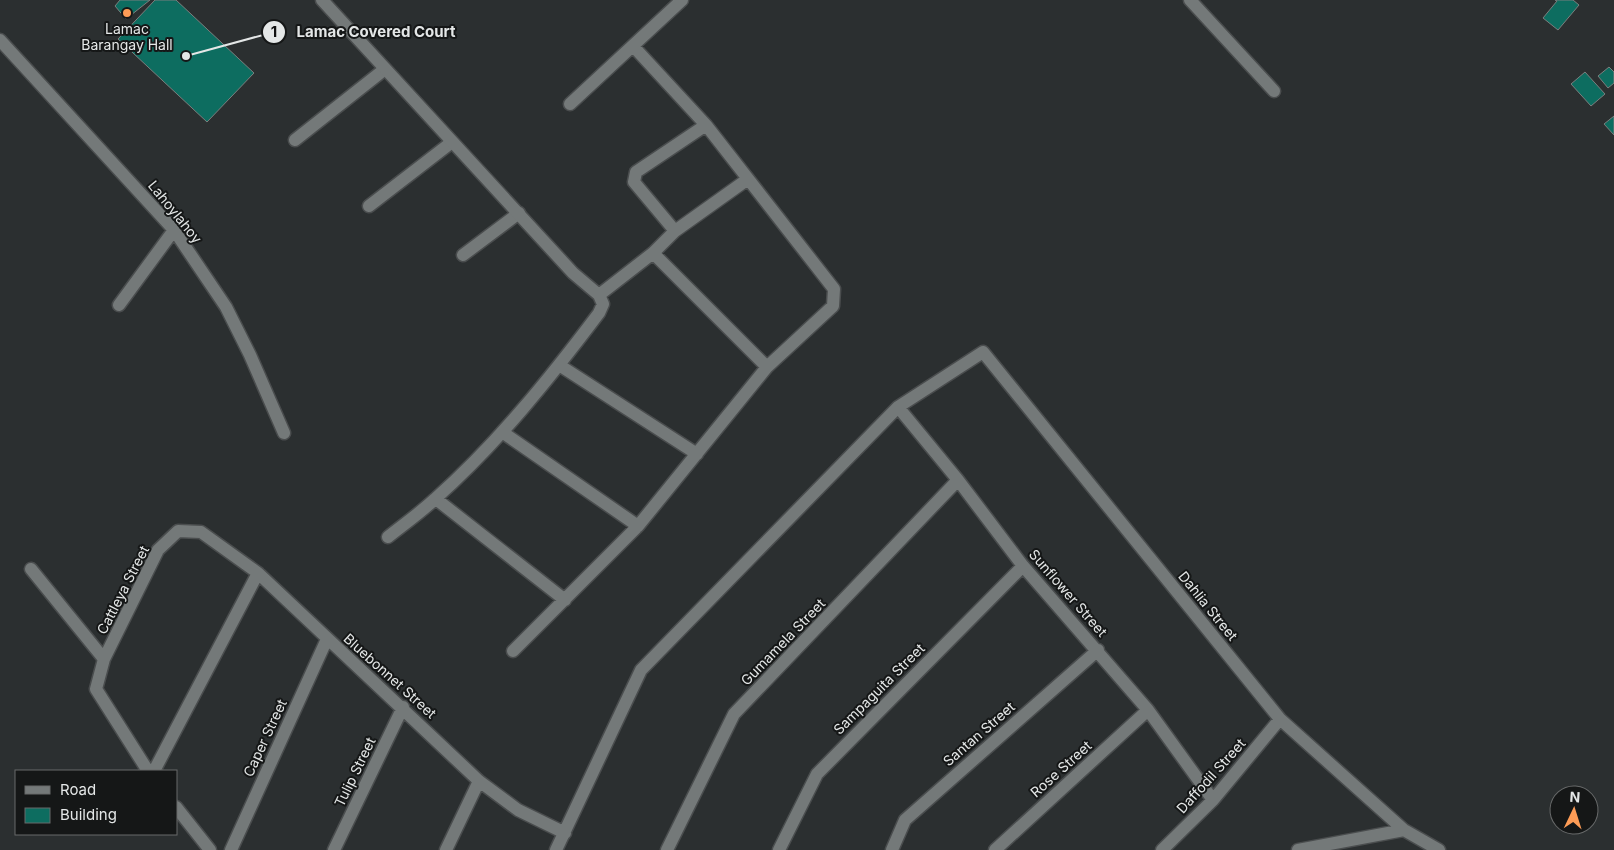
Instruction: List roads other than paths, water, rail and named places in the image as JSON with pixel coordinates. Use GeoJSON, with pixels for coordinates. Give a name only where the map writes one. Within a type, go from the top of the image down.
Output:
{"type":"FeatureCollection","features":[{"type":"Feature","properties":{"kind":"street"},"geometry":{"type":"LineString","coordinates":[[322,0],[573,273],[599,295],[603,304],[599,313],[559,365],[502,432],[436,499],[388,537]]}},
{"type":"Feature","properties":{"kind":"street"},"geometry":{"type":"LineString","coordinates":[[570,104],[682,0]]}},
{"type":"Feature","properties":{"kind":"street"},"geometry":{"type":"LineString","coordinates":[[1190,0],[1274,91]]}},
{"type":"Feature","properties":{"kind":"street","name":"Lahoylahoy"},"geometry":{"type":"LineString","coordinates":[[0,40],[174,230],[226,307],[250,355],[284,433]]}},
{"type":"Feature","properties":{"kind":"street"},"geometry":{"type":"LineString","coordinates":[[513,651],[638,526],[767,367],[833,306],[835,296],[834,289],[706,125],[633,46]]}},
{"type":"Feature","properties":{"kind":"street"},"geometry":{"type":"LineString","coordinates":[[295,140],[385,69]]}},
{"type":"Feature","properties":{"kind":"street"},"geometry":{"type":"LineString","coordinates":[[675,231],[634,182],[636,172],[706,125]]}},
{"type":"Feature","properties":{"kind":"street"},"geometry":{"type":"LineString","coordinates":[[369,206],[452,142]]}},
{"type":"Feature","properties":{"kind":"street"},"geometry":{"type":"LineString","coordinates":[[599,295],[653,253],[675,231],[748,179]]}},
{"type":"Feature","properties":{"kind":"street"},"geometry":{"type":"LineString","coordinates":[[463,255],[519,213]]}},
{"type":"Feature","properties":{"kind":"street"},"geometry":{"type":"LineString","coordinates":[[119,304],[174,230]]}},
{"type":"Feature","properties":{"kind":"street"},"geometry":{"type":"LineString","coordinates":[[653,253],[767,367]]}},
{"type":"Feature","properties":{"kind":"street","name":"Dahlia Street"},"geometry":{"type":"LineString","coordinates":[[898,407],[983,352],[1280,719],[1404,830],[1439,850]]}},
{"type":"Feature","properties":{"kind":"street"},"geometry":{"type":"LineString","coordinates":[[559,365],[697,454]]}},
{"type":"Feature","properties":{"kind":"street"},"geometry":{"type":"LineString","coordinates":[[556,850],[641,670],[898,407]]}},
{"type":"Feature","properties":{"kind":"street","name":"Sunflower Street"},"geometry":{"type":"LineString","coordinates":[[898,407],[958,480],[1023,566],[1098,650],[1148,710],[1213,800]]}},
{"type":"Feature","properties":{"kind":"street"},"geometry":{"type":"LineString","coordinates":[[502,432],[638,526]]}},
{"type":"Feature","properties":{"kind":"street","name":"Gumamela Street"},"geometry":{"type":"LineString","coordinates":[[666,850],[734,714],[958,480]]}},
{"type":"Feature","properties":{"kind":"street"},"geometry":{"type":"LineString","coordinates":[[436,499],[565,600]]}},
{"type":"Feature","properties":{"kind":"street","name":"Cattleya Street"},"geometry":{"type":"LineString","coordinates":[[147,770],[96,689],[104,659],[158,550],[178,532],[201,532]]}},
{"type":"Feature","properties":{"kind":"street","name":"Bluebonnet Street"},"geometry":{"type":"LineString","coordinates":[[201,532],[258,573],[480,781],[518,810],[565,833]]}},
{"type":"Feature","properties":{"kind":"street","name":"Sampaguita Street"},"geometry":{"type":"LineString","coordinates":[[779,850],[817,774],[1023,566]]}},
{"type":"Feature","properties":{"kind":"street"},"geometry":{"type":"LineString","coordinates":[[31,569],[104,659]]}},
{"type":"Feature","properties":{"kind":"street"},"geometry":{"type":"LineString","coordinates":[[155,770],[258,573]]}},
{"type":"Feature","properties":{"kind":"street","name":"Caper Street"},"geometry":{"type":"LineString","coordinates":[[231,850],[328,640]]}},
{"type":"Feature","properties":{"kind":"street","name":"Santan Street"},"geometry":{"type":"LineString","coordinates":[[892,850],[905,820],[1098,650]]}},
{"type":"Feature","properties":{"kind":"street","name":"Tulip Street"},"geometry":{"type":"LineString","coordinates":[[334,850],[403,707]]}},
{"type":"Feature","properties":{"kind":"street","name":"Rose Street"},"geometry":{"type":"LineString","coordinates":[[995,850],[1148,710]]}},
{"type":"Feature","properties":{"kind":"street","name":"Daffodil Street"},"geometry":{"type":"LineString","coordinates":[[1162,850],[1213,800],[1280,719]]}},
{"type":"Feature","properties":{"kind":"street"},"geometry":{"type":"LineString","coordinates":[[446,850],[480,781]]}},
{"type":"Feature","properties":{"kind":"street"},"geometry":{"type":"LineString","coordinates":[[178,810],[210,850]]}},
{"type":"Feature","properties":{"kind":"street"},"geometry":{"type":"LineString","coordinates":[[1298,850],[1404,830]]}},
{"type":"Feature","properties":{"kind":"place","name":"Lamac Barangay Hall"},"geometry":{"type":"Point","coordinates":[127,13]}},
{"type":"Feature","properties":{"kind":"place","name":"Lamac Covered Court"},"geometry":{"type":"Point","coordinates":[186,56]}}]}
